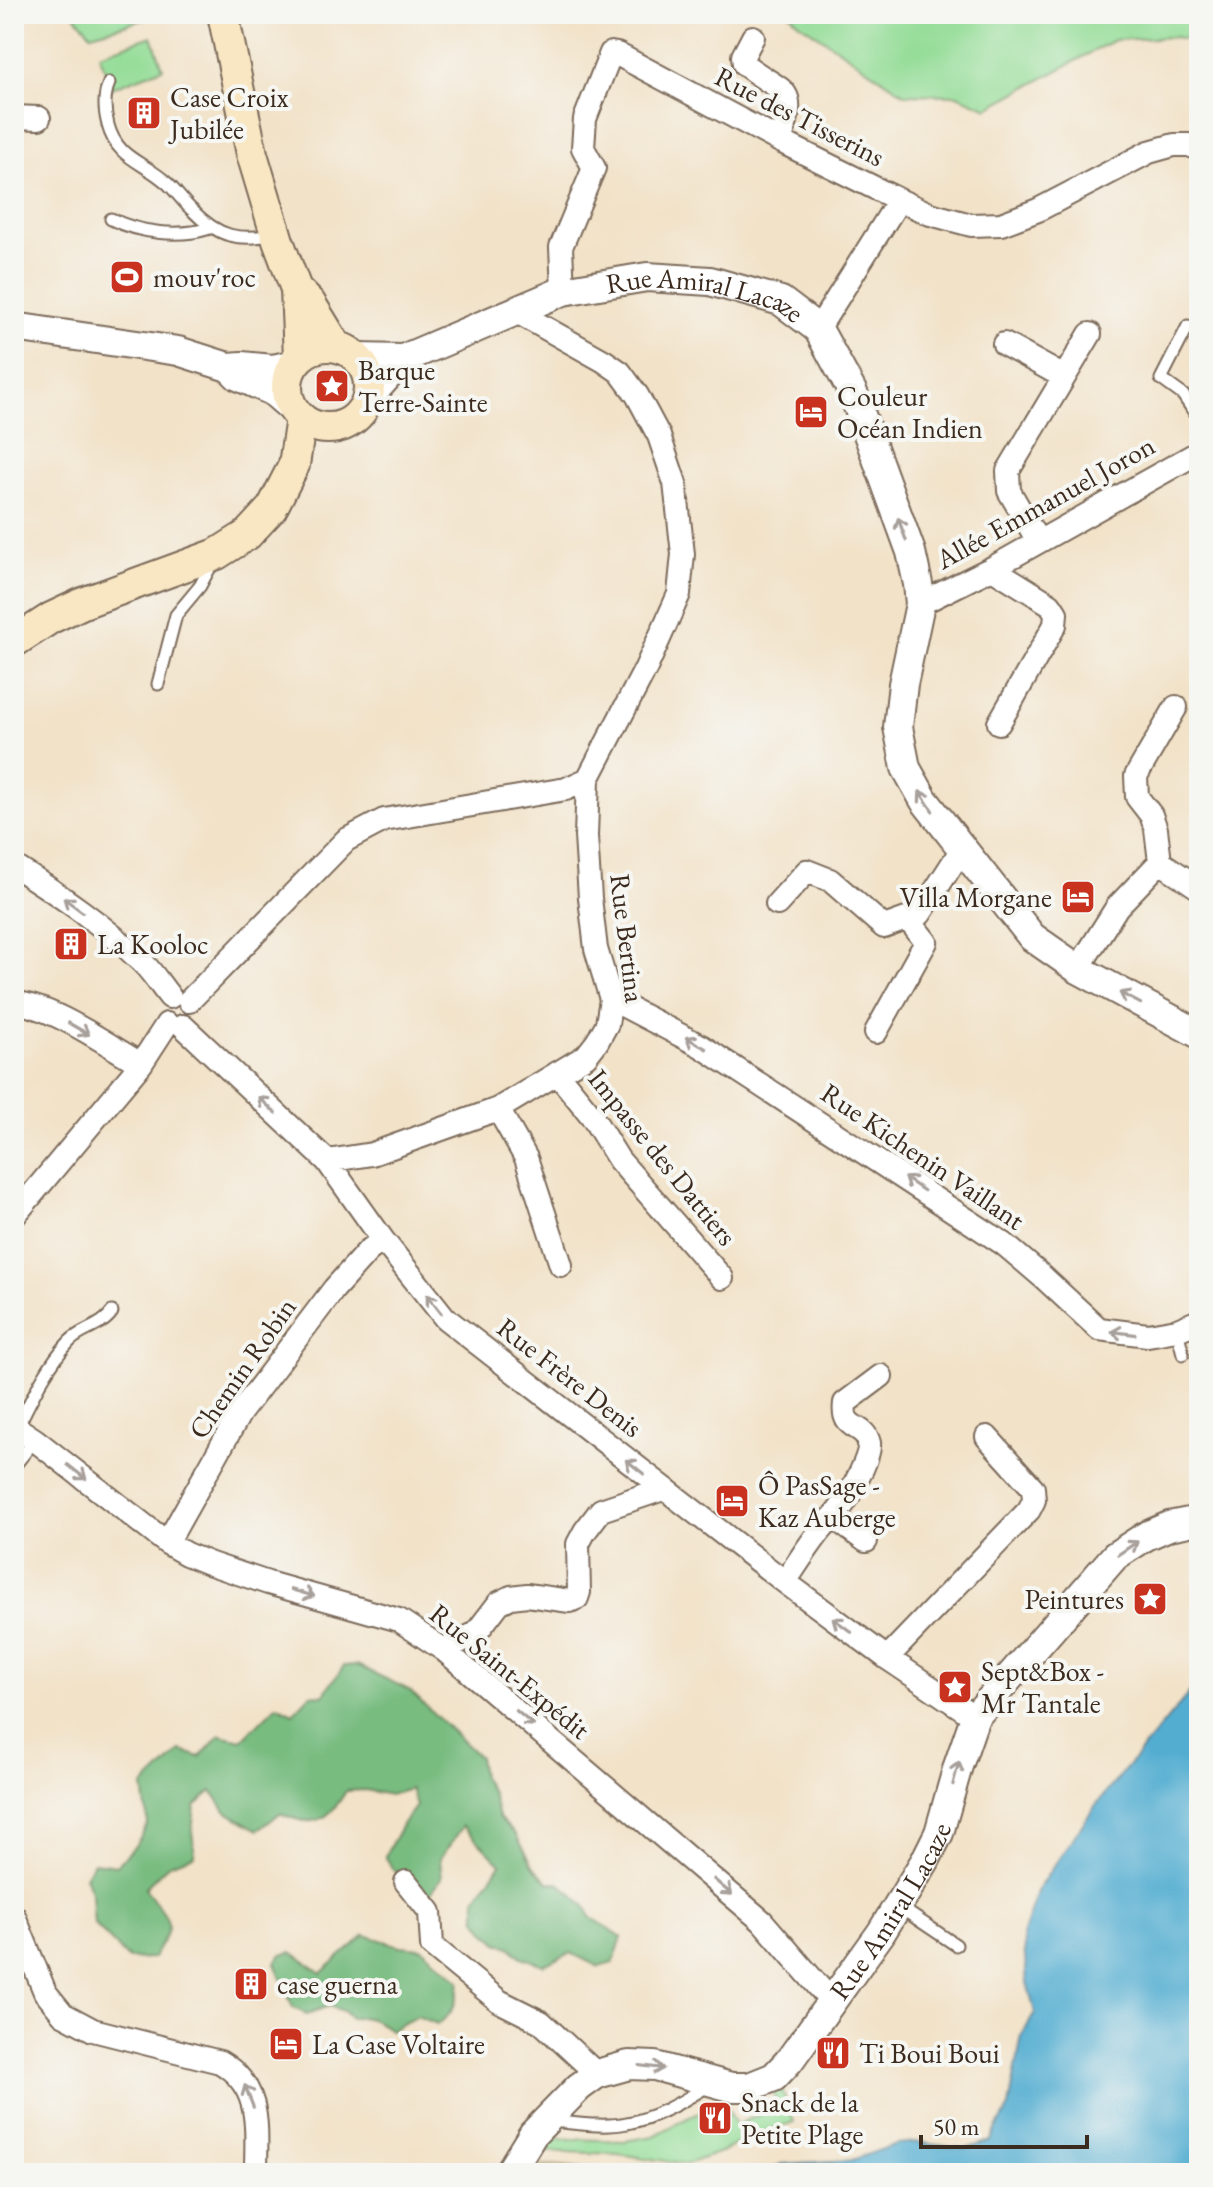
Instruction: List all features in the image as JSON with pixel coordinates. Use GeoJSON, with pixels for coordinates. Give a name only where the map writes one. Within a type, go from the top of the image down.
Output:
{"type":"FeatureCollection","features":[{"type":"Feature","properties":{"kind":"main road"},"geometry":{"type":"LineString","coordinates":[[223,14],[252,154],[296,289],[296,361],[289,375],[289,399],[298,414],[310,424],[331,428],[344,425],[363,409],[368,398],[366,370],[296,289]]}},
{"type":"Feature","properties":{"kind":"main road"},"geometry":{"type":"LineString","coordinates":[[296,361],[317,347],[348,352]]}},
{"type":"Feature","properties":{"kind":"main road"},"geometry":{"type":"LineString","coordinates":[[14,642],[51,618],[83,603],[217,554],[247,535],[272,508],[294,465],[298,414]]}},
{"type":"Feature","properties":{"kind":"main road"},"geometry":{"type":"LineString","coordinates":[[294,465],[331,428]]}},
{"type":"Feature","properties":{"kind":"street"},"geometry":{"type":"LineString","coordinates":[[753,37],[743,56],[744,64],[776,84],[787,95],[790,109],[780,141]]}},
{"type":"Feature","properties":{"kind":"street","name":"Rue des Tisserins"},"geometry":{"type":"LineString","coordinates":[[563,291],[561,247],[594,168],[583,148],[585,119],[611,53],[899,200],[930,214],[971,225],[1001,224],[1038,210],[1149,152],[1174,145],[1199,149]]}},
{"type":"Feature","properties":{"kind":"street"},"geometry":{"type":"LineString","coordinates":[[14,117],[39,118]]}},
{"type":"Feature","properties":{"kind":"street"},"geometry":{"type":"LineString","coordinates":[[818,329],[899,200]]}},
{"type":"Feature","properties":{"kind":"street","name":"Rue Amiral Lacaze"},"geometry":{"type":"LineString","coordinates":[[368,398],[403,359],[563,291],[647,277],[710,281],[781,301],[818,329],[853,393],[911,552],[920,604],[903,684],[898,727],[906,768],[924,800],[1032,937],[1078,969],[1199,1034]]}},
{"type":"Feature","properties":{"kind":"street"},"geometry":{"type":"LineString","coordinates":[[14,1216],[175,1025],[163,1020],[161,1009],[165,1000],[179,999],[346,840],[384,820],[566,789],[588,779],[646,668],[679,594],[683,554],[675,483],[659,436],[637,395],[620,372],[515,311]]}},
{"type":"Feature","properties":{"kind":"street"},"geometry":{"type":"LineString","coordinates":[[14,327],[178,351],[228,367],[273,369],[296,361]]}},
{"type":"Feature","properties":{"kind":"street"},"geometry":{"type":"LineString","coordinates":[[1038,541],[1009,491],[1008,471],[1090,334]]}},
{"type":"Feature","properties":{"kind":"street"},"geometry":{"type":"LineString","coordinates":[[1004,344],[1064,377]]}},
{"type":"Feature","properties":{"kind":"street","name":"Rue Amiral Lacaze"},"geometry":{"type":"LineString","coordinates":[[348,352],[403,359]]}},
{"type":"Feature","properties":{"kind":"street"},"geometry":{"type":"LineString","coordinates":[[228,367],[238,376],[272,391],[298,414]]}},
{"type":"Feature","properties":{"kind":"street","name":"Allée Emmanuel Joron"},"geometry":{"type":"LineString","coordinates":[[920,604],[992,568],[1199,452]]}},
{"type":"Feature","properties":{"kind":"street"},"geometry":{"type":"LineString","coordinates":[[992,568],[1050,604],[1056,613],[1055,625],[1047,642],[999,723]]}},
{"type":"Feature","properties":{"kind":"street"},"geometry":{"type":"LineString","coordinates":[[1176,707],[1136,776],[1137,797],[1151,815],[1156,829],[1160,862],[1199,888]]}},
{"type":"Feature","properties":{"kind":"street","name":"Rue Bertina"},"geometry":{"type":"LineString","coordinates":[[327,1161],[372,1154],[498,1109],[586,1056],[597,1042],[607,1024],[611,999],[596,949],[590,898],[586,836],[588,779]]}},
{"type":"Feature","properties":{"kind":"street"},"geometry":{"type":"LineString","coordinates":[[777,904],[807,871],[830,880],[884,927],[920,914],[962,849]]}},
{"type":"Feature","properties":{"kind":"street"},"geometry":{"type":"LineString","coordinates":[[1078,969],[1117,907],[1160,862]]}},
{"type":"Feature","properties":{"kind":"street"},"geometry":{"type":"LineString","coordinates":[[14,866],[108,931],[179,999]]}},
{"type":"Feature","properties":{"kind":"street"},"geometry":{"type":"LineString","coordinates":[[876,1032],[926,942],[908,919]]}},
{"type":"Feature","properties":{"kind":"street","name":"Rue Kichenin Vaillant"},"geometry":{"type":"LineString","coordinates":[[611,999],[701,1046],[1004,1244],[1099,1329],[1148,1335],[1177,1330],[1199,1321]]}},
{"type":"Feature","properties":{"kind":"street"},"geometry":{"type":"LineString","coordinates":[[14,1003],[23,1003],[55,1015],[141,1064]]}},
{"type":"Feature","properties":{"kind":"street","name":"Rue Frère Denis"},"geometry":{"type":"LineString","coordinates":[[175,1025],[327,1161],[383,1240],[445,1318],[785,1582],[887,1658],[975,1717]]}},
{"type":"Feature","properties":{"kind":"street","name":"Impasse des Dattiers"},"geometry":{"type":"LineString","coordinates":[[557,1073],[591,1115],[619,1160],[722,1278]]}},
{"type":"Feature","properties":{"kind":"street"},"geometry":{"type":"LineString","coordinates":[[498,1109],[526,1158],[561,1265]]}},
{"type":"Feature","properties":{"kind":"street","name":"Chemin Robin"},"geometry":{"type":"LineString","coordinates":[[167,1543],[240,1413],[334,1289],[368,1251],[383,1240]]}},
{"type":"Feature","properties":{"kind":"street"},"geometry":{"type":"LineString","coordinates":[[785,1582],[822,1528],[843,1506],[868,1455],[869,1444],[864,1433],[848,1422],[843,1414],[845,1403],[881,1376]]}},
{"type":"Feature","properties":{"kind":"street","name":"Rue Saint-Expédit"},"geometry":{"type":"LineString","coordinates":[[22,1431],[167,1543],[186,1554],[268,1583],[399,1620],[444,1650],[762,1921],[832,2002]]}},
{"type":"Feature","properties":{"kind":"street"},"geometry":{"type":"LineString","coordinates":[[887,1658],[1029,1510],[1034,1500],[1033,1488],[987,1437]]}},
{"type":"Feature","properties":{"kind":"street"},"geometry":{"type":"LineString","coordinates":[[444,1650],[476,1633],[499,1603],[511,1597],[527,1595],[570,1601],[577,1598],[578,1544],[601,1510],[663,1489]]}},
{"type":"Feature","properties":{"kind":"street"},"geometry":{"type":"LineString","coordinates":[[833,1517],[866,1541]]}},
{"type":"Feature","properties":{"kind":"street","name":"Rue Amiral Lacaze"},"geometry":{"type":"LineString","coordinates":[[509,2173],[533,2134],[579,2087],[597,2074],[629,2065],[655,2066],[731,2087],[749,2087],[774,2077],[881,1933],[925,1861],[939,1833],[975,1717],[1115,1556],[1146,1536],[1169,1526],[1199,1520]]}},
{"type":"Feature","properties":{"kind":"street"},"geometry":{"type":"LineString","coordinates":[[406,1882],[430,1912],[432,1946],[499,2001],[541,2022],[597,2074]]}},
{"type":"Feature","properties":{"kind":"street"},"geometry":{"type":"LineString","coordinates":[[14,1916],[45,1992],[63,2014],[93,2030],[220,2062],[234,2070],[253,2101],[256,2173]]}},
{"type":"Feature","properties":{"kind":"lane"},"geometry":{"type":"LineString","coordinates":[[109,83],[103,110],[112,139],[123,153],[167,183],[210,228],[252,239],[276,234]]}},
{"type":"Feature","properties":{"kind":"lane"},"geometry":{"type":"LineString","coordinates":[[111,219],[139,230],[171,233],[198,232],[210,228]]}},
{"type":"Feature","properties":{"kind":"lane"},"geometry":{"type":"LineString","coordinates":[[1188,326],[1161,379],[1183,395],[1199,419]]}},
{"type":"Feature","properties":{"kind":"lane"},"geometry":{"type":"LineString","coordinates":[[158,684],[176,615],[200,586],[217,554]]}},
{"type":"Feature","properties":{"kind":"lane"},"geometry":{"type":"LineString","coordinates":[[14,1466],[22,1431],[50,1367],[72,1339],[108,1318],[112,1312]]}},
{"type":"Feature","properties":{"kind":"lane"},"geometry":{"type":"LineString","coordinates":[[1177,1330],[1183,1354]]}},
{"type":"Feature","properties":{"kind":"lane"},"geometry":{"type":"LineString","coordinates":[[898,1906],[956,1945]]}},
{"type":"Feature","properties":{"kind":"lane"},"geometry":{"type":"LineString","coordinates":[[546,2120],[625,2124],[675,2106],[715,2083]]}},
{"type":"Feature","properties":{"kind":"green space"},"geometry":{"type":"Polygon","coordinates":[[[74,14],[165,14],[91,34],[74,14]]]}},
{"type":"Feature","properties":{"kind":"green space"},"geometry":{"type":"Polygon","coordinates":[[[790,14],[1199,14],[1199,40],[1174,37],[1114,40],[988,108],[957,95],[905,94],[790,14]]]}},
{"type":"Feature","properties":{"kind":"green space"},"geometry":{"type":"Polygon","coordinates":[[[152,36],[163,68],[112,88],[99,54],[152,36]]]}},
{"type":"Feature","properties":{"kind":"green space"},"geometry":{"type":"Polygon","coordinates":[[[357,1665],[409,1690],[479,1757],[482,1777],[492,1793],[498,1817],[516,1835],[534,1867],[548,1882],[559,1883],[571,1893],[585,1906],[591,1917],[622,1937],[613,1963],[599,1967],[571,1953],[543,1965],[498,1943],[476,1918],[476,1898],[501,1864],[463,1826],[440,1859],[442,1878],[428,1896],[405,1873],[395,1872],[385,1856],[416,1806],[410,1789],[390,1795],[365,1790],[346,1791],[333,1810],[319,1820],[302,1821],[280,1813],[259,1830],[225,1811],[212,1791],[195,1806],[192,1831],[195,1855],[169,1864],[145,1888],[168,1923],[166,1935],[153,1958],[129,1959],[94,1924],[92,1895],[85,1876],[94,1862],[117,1865],[135,1846],[148,1824],[143,1787],[181,1751],[200,1757],[220,1735],[242,1740],[277,1705],[293,1713],[311,1694],[323,1695],[344,1666],[357,1665]]]}},
{"type":"Feature","properties":{"kind":"green space"},"geometry":{"type":"Polygon","coordinates":[[[365,1935],[400,1946],[422,1948],[460,1981],[456,2000],[447,2016],[437,2024],[417,2016],[391,2030],[367,2018],[351,2019],[343,2011],[329,2006],[307,2014],[293,2008],[275,1963],[281,1955],[292,1952],[321,1973],[365,1935]]]}},
{"type":"Feature","properties":{"kind":"green space"},"geometry":{"type":"Polygon","coordinates":[[[781,2088],[794,2122],[687,2164],[618,2154],[538,2151],[549,2138],[624,2141],[654,2136],[708,2107],[726,2105],[736,2125],[778,2107],[773,2093],[781,2088]]]}},
{"type":"Feature","properties":{"kind":"sand"},"geometry":{"type":"Polygon","coordinates":[[[551,2165],[603,2173],[523,2173],[526,2168],[551,2165]]]}},
{"type":"Feature","properties":{"kind":"water"},"geometry":{"type":"Polygon","coordinates":[[[1199,1681],[1199,2173],[766,2173],[781,2164],[852,2160],[897,2144],[917,2142],[966,2149],[990,2141],[1009,2107],[1022,2035],[1035,2013],[1027,1982],[1023,1933],[1038,1889],[1095,1806],[1199,1681]]]}},
{"type":"Feature","properties":{"kind":"place","name":"Case Croix Jubilée"},"geometry":{"type":"Point","coordinates":[144,113]}},
{"type":"Feature","properties":{"kind":"place","name":"mouv'roc"},"geometry":{"type":"Point","coordinates":[127,277]}},
{"type":"Feature","properties":{"kind":"place","name":"Barque Terre-Sainte"},"geometry":{"type":"Point","coordinates":[332,386]}},
{"type":"Feature","properties":{"kind":"place","name":"Couleur Océan Indien"},"geometry":{"type":"Point","coordinates":[811,412]}},
{"type":"Feature","properties":{"kind":"place","name":"Villa Morgane"},"geometry":{"type":"Point","coordinates":[1078,897]}},
{"type":"Feature","properties":{"kind":"place","name":"La Kooloc"},"geometry":{"type":"Point","coordinates":[71,944]}},
{"type":"Feature","properties":{"kind":"place","name":"Ô PasSage - Kaz Auberge"},"geometry":{"type":"Point","coordinates":[732,1501]}},
{"type":"Feature","properties":{"kind":"place","name":"Peintures"},"geometry":{"type":"Point","coordinates":[1150,1599]}},
{"type":"Feature","properties":{"kind":"place","name":"Sept&Box - Mr Tantale"},"geometry":{"type":"Point","coordinates":[955,1687]}},
{"type":"Feature","properties":{"kind":"place","name":"case guerna"},"geometry":{"type":"Point","coordinates":[251,1984]}},
{"type":"Feature","properties":{"kind":"place","name":"La Case Voltaire"},"geometry":{"type":"Point","coordinates":[286,2044]}},
{"type":"Feature","properties":{"kind":"place","name":"Ti Boui Boui"},"geometry":{"type":"Point","coordinates":[833,2053]}},
{"type":"Feature","properties":{"kind":"place","name":"Snack de la Petite Plage"},"geometry":{"type":"Point","coordinates":[715,2118]}}]}
